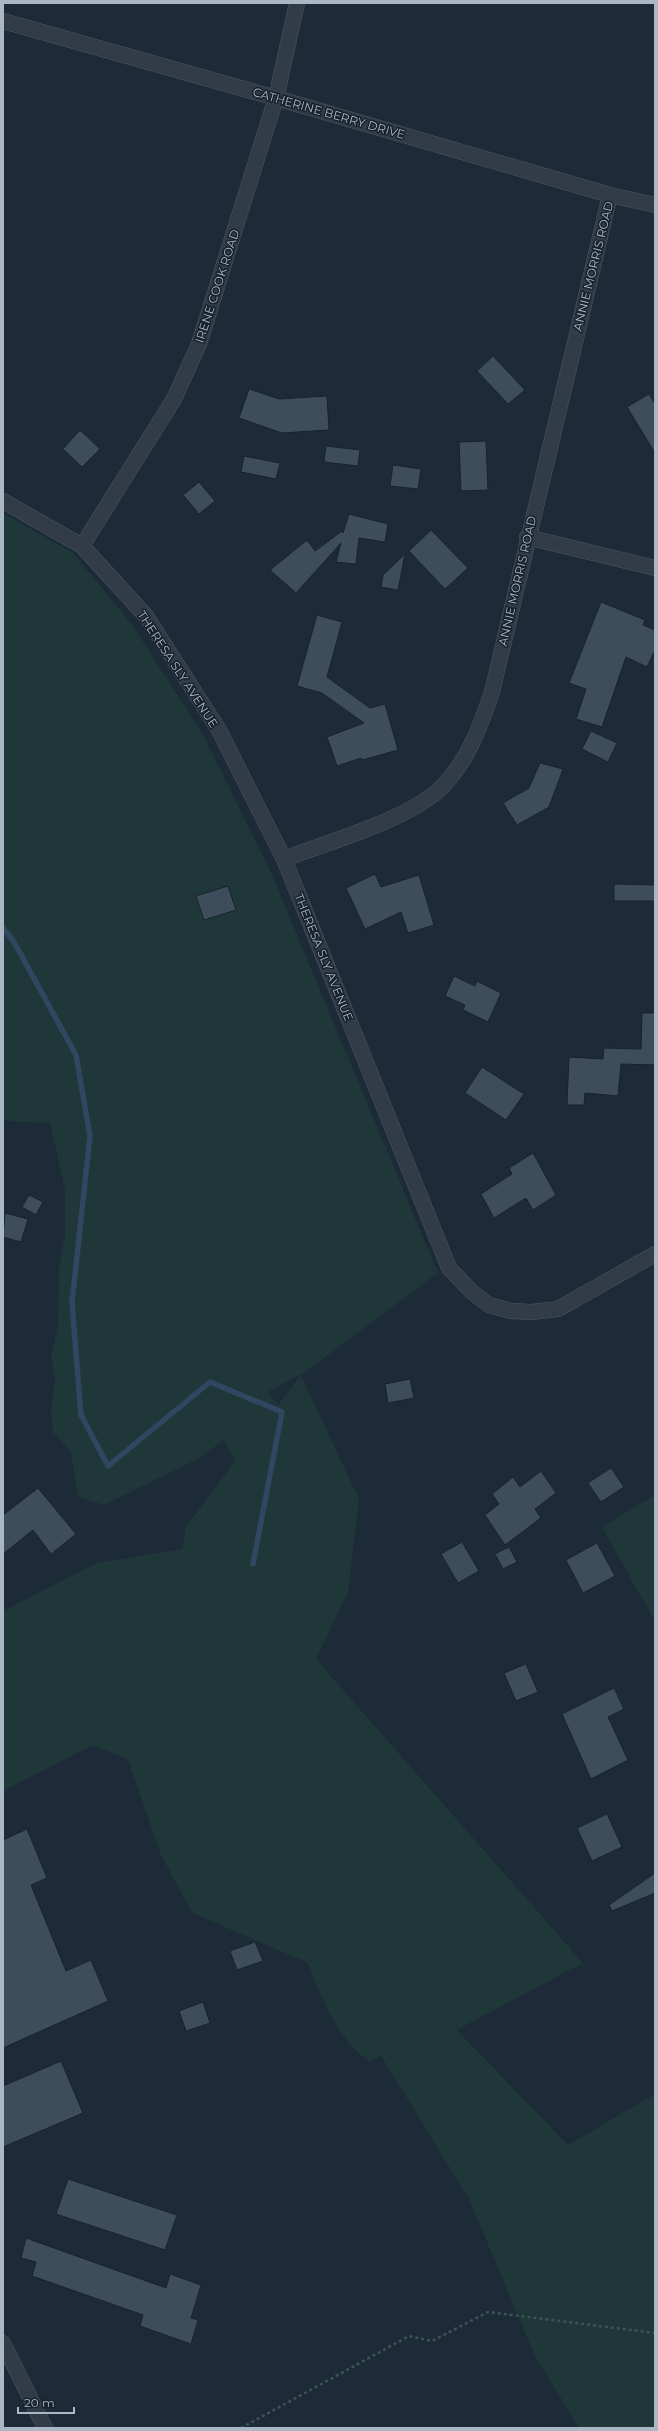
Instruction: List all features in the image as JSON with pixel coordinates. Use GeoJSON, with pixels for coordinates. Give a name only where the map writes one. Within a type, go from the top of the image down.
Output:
{"type":"FeatureCollection","features":[{"type":"Feature","properties":{"kind":"street","name":"IRENE COOK ROAD"},"geometry":{"type":"LineString","coordinates":[[82,546],[174,399],[198,344],[276,98],[297,3]]}},
{"type":"Feature","properties":{"kind":"street","name":"CATHERINE BERRY DRIVE"},"geometry":{"type":"LineString","coordinates":[[3,21],[276,98],[610,195],[655,205]]}},
{"type":"Feature","properties":{"kind":"street","name":"ANNIE MORRIS ROAD"},"geometry":{"type":"LineString","coordinates":[[284,859],[389,820],[430,797],[451,776],[478,734],[492,692],[527,537],[610,195]]}},
{"type":"Feature","properties":{"kind":"street","name":"THERESA SLY AVENUE"},"geometry":{"type":"LineString","coordinates":[[3,501],[82,546],[146,616],[218,730],[284,859],[449,1268],[472,1292],[489,1305],[511,1311],[531,1312],[558,1309],[655,1254]]}},
{"type":"Feature","properties":{"kind":"street"},"geometry":{"type":"LineString","coordinates":[[527,537],[655,568]]}},
{"type":"Feature","properties":{"kind":"street"},"geometry":{"type":"LineString","coordinates":[[3,2343],[45,2428]]}},
{"type":"Feature","properties":{"kind":"path"},"geometry":{"type":"LineString","coordinates":[[241,2428],[409,2336],[432,2341],[488,2312],[655,2333]]}},
{"type":"Feature","properties":{"kind":"green space"},"geometry":{"type":"Polygon","coordinates":[[[3,513],[73,553],[131,623],[202,733],[269,868],[438,1273],[301,1375],[359,1499],[348,1593],[316,1659],[583,1963],[457,2030],[568,2145],[655,2094],[655,2428],[579,2428],[534,2354],[469,2199],[381,2056],[369,2061],[348,2042],[325,2004],[308,1963],[192,1913],[160,1853],[128,1760],[93,1745],[3,1791],[3,1611],[96,1563],[182,1549],[186,1527],[235,1461],[224,1440],[198,1459],[104,1505],[78,1497],[71,1452],[53,1432],[51,1414],[55,1378],[51,1355],[58,1325],[59,1268],[65,1235],[65,1191],[50,1123],[3,1121],[3,513]],[[299,1375],[268,1392],[278,1405],[300,1376],[299,1375]]]}},
{"type":"Feature","properties":{"kind":"green space"},"geometry":{"type":"Polygon","coordinates":[[[655,1495],[655,1622],[602,1527],[655,1495]]]}},
{"type":"Feature","properties":{"kind":"building"},"geometry":{"type":"Polygon","coordinates":[[[493,356],[525,390],[508,404],[477,371],[493,356]]]}},
{"type":"Feature","properties":{"kind":"building"},"geometry":{"type":"Polygon","coordinates":[[[249,389],[279,399],[327,396],[329,430],[282,433],[239,418],[249,389]]]}},
{"type":"Feature","properties":{"kind":"building"},"geometry":{"type":"Polygon","coordinates":[[[649,394],[655,404],[655,453],[627,407],[649,394]]]}},
{"type":"Feature","properties":{"kind":"building"},"geometry":{"type":"Polygon","coordinates":[[[80,430],[100,449],[82,467],[63,449],[80,430]]]}},
{"type":"Feature","properties":{"kind":"building"},"geometry":{"type":"Polygon","coordinates":[[[486,441],[488,490],[461,491],[459,442],[486,441]]]}},
{"type":"Feature","properties":{"kind":"building"},"geometry":{"type":"Polygon","coordinates":[[[326,446],[360,450],[358,466],[324,462],[326,446]]]}},
{"type":"Feature","properties":{"kind":"building"},"geometry":{"type":"Polygon","coordinates":[[[244,456],[280,463],[276,479],[241,472],[244,456]]]}},
{"type":"Feature","properties":{"kind":"building"},"geometry":{"type":"Polygon","coordinates":[[[393,465],[421,469],[418,489],[390,486],[393,465]]]}},
{"type":"Feature","properties":{"kind":"building"},"geometry":{"type":"Polygon","coordinates":[[[199,482],[215,501],[199,514],[183,495],[199,482]]]}},
{"type":"Feature","properties":{"kind":"building"},"geometry":{"type":"Polygon","coordinates":[[[349,514],[388,524],[385,542],[359,538],[356,564],[336,562],[341,543],[296,593],[270,570],[307,540],[315,551],[342,531],[343,533],[349,514]]]}},
{"type":"Feature","properties":{"kind":"building"},"geometry":{"type":"Polygon","coordinates":[[[431,530],[468,568],[445,589],[409,551],[431,530]]]}},
{"type":"Feature","properties":{"kind":"building"},"geometry":{"type":"Polygon","coordinates":[[[405,554],[398,590],[381,587],[383,575],[405,554]]]}},
{"type":"Feature","properties":{"kind":"building"},"geometry":{"type":"Polygon","coordinates":[[[601,602],[645,620],[643,625],[655,630],[655,650],[647,667],[626,657],[602,727],[576,719],[586,689],[569,683],[601,602]]]}},
{"type":"Feature","properties":{"kind":"building"},"geometry":{"type":"Polygon","coordinates":[[[317,615],[342,622],[327,677],[370,708],[385,704],[398,750],[362,760],[361,758],[337,766],[327,737],[364,723],[322,693],[297,686],[317,615]]]}},
{"type":"Feature","properties":{"kind":"building"},"geometry":{"type":"Polygon","coordinates":[[[591,731],[617,743],[608,762],[582,749],[591,731]]]}},
{"type":"Feature","properties":{"kind":"building"},"geometry":{"type":"Polygon","coordinates":[[[540,763],[563,769],[549,807],[517,825],[503,803],[529,788],[540,763]]]}},
{"type":"Feature","properties":{"kind":"building"},"geometry":{"type":"Polygon","coordinates":[[[375,874],[381,887],[419,875],[434,925],[408,933],[401,912],[365,929],[346,888],[375,874]]]}},
{"type":"Feature","properties":{"kind":"building"},"geometry":{"type":"Polygon","coordinates":[[[614,884],[655,885],[655,901],[614,901],[614,884]]]}},
{"type":"Feature","properties":{"kind":"building"},"geometry":{"type":"Polygon","coordinates":[[[228,886],[236,910],[204,920],[196,896],[228,886]]]}},
{"type":"Feature","properties":{"kind":"building"},"geometry":{"type":"Polygon","coordinates":[[[454,976],[475,986],[477,981],[501,993],[488,1022],[463,1010],[465,1005],[445,996],[454,976]]]}},
{"type":"Feature","properties":{"kind":"building"},"geometry":{"type":"Polygon","coordinates":[[[642,1013],[655,1013],[655,1065],[621,1064],[618,1096],[585,1093],[584,1105],[567,1105],[569,1057],[603,1059],[604,1048],[641,1049],[642,1013]]]}},
{"type":"Feature","properties":{"kind":"building"},"geometry":{"type":"Polygon","coordinates":[[[482,1067],[524,1094],[506,1120],[465,1093],[482,1067]]]}},
{"type":"Feature","properties":{"kind":"building"},"geometry":{"type":"Polygon","coordinates":[[[533,1153],[556,1195],[533,1210],[526,1198],[494,1218],[481,1194],[512,1174],[509,1168],[533,1153]]]}},
{"type":"Feature","properties":{"kind":"building"},"geometry":{"type":"Polygon","coordinates":[[[29,1195],[43,1202],[36,1215],[22,1207],[29,1195]]]}},
{"type":"Feature","properties":{"kind":"building"},"geometry":{"type":"Polygon","coordinates":[[[5,1213],[28,1219],[21,1242],[3,1237],[5,1213]]]}},
{"type":"Feature","properties":{"kind":"building"},"geometry":{"type":"Polygon","coordinates":[[[410,1379],[414,1398],[388,1403],[385,1384],[410,1379]]]}},
{"type":"Feature","properties":{"kind":"building"},"geometry":{"type":"Polygon","coordinates":[[[611,1468],[624,1487],[601,1502],[588,1483],[611,1468]]]}},
{"type":"Feature","properties":{"kind":"building"},"geometry":{"type":"Polygon","coordinates":[[[541,1471],[556,1493],[535,1509],[541,1518],[505,1545],[485,1515],[499,1504],[492,1494],[513,1477],[520,1487],[541,1471]]]}},
{"type":"Feature","properties":{"kind":"building"},"geometry":{"type":"Polygon","coordinates":[[[38,1488],[76,1534],[51,1554],[33,1530],[3,1554],[3,1515],[38,1488]]]}},
{"type":"Feature","properties":{"kind":"building"},"geometry":{"type":"Polygon","coordinates":[[[462,1542],[479,1571],[458,1583],[441,1554],[462,1542]]]}},
{"type":"Feature","properties":{"kind":"building"},"geometry":{"type":"Polygon","coordinates":[[[597,1543],[615,1576],[583,1593],[566,1560],[597,1543]]]}},
{"type":"Feature","properties":{"kind":"building"},"geometry":{"type":"Polygon","coordinates":[[[509,1547],[517,1562],[503,1569],[495,1554],[509,1547]]]}},
{"type":"Feature","properties":{"kind":"building"},"geometry":{"type":"Polygon","coordinates":[[[526,1664],[538,1692],[516,1701],[504,1673],[526,1664]]]}},
{"type":"Feature","properties":{"kind":"building"},"geometry":{"type":"Polygon","coordinates":[[[614,1688],[624,1709],[608,1717],[628,1760],[591,1779],[562,1714],[614,1688]]]}},
{"type":"Feature","properties":{"kind":"building"},"geometry":{"type":"Polygon","coordinates":[[[607,1814],[622,1847],[592,1861],[577,1828],[607,1814]]]}},
{"type":"Feature","properties":{"kind":"building"},"geometry":{"type":"Polygon","coordinates":[[[27,1829],[47,1878],[31,1885],[66,1971],[91,1960],[108,2001],[3,2048],[3,1840],[27,1829]]]}},
{"type":"Feature","properties":{"kind":"building"},"geometry":{"type":"Polygon","coordinates":[[[655,1873],[655,1893],[612,1911],[609,1905],[655,1873]]]}},
{"type":"Feature","properties":{"kind":"building"},"geometry":{"type":"Polygon","coordinates":[[[255,1942],[263,1961],[237,1970],[230,1951],[255,1942]]]}},
{"type":"Feature","properties":{"kind":"building"},"geometry":{"type":"Polygon","coordinates":[[[203,2002],[210,2023],[186,2031],[179,2011],[203,2002]]]}},
{"type":"Feature","properties":{"kind":"building"},"geometry":{"type":"Polygon","coordinates":[[[61,2061],[83,2113],[3,2147],[3,2086],[61,2061]]]}},
{"type":"Feature","properties":{"kind":"building"},"geometry":{"type":"Polygon","coordinates":[[[68,2179],[177,2215],[165,2250],[56,2214],[68,2179]]]}},
{"type":"Feature","properties":{"kind":"building"},"geometry":{"type":"Polygon","coordinates":[[[26,2238],[166,2288],[170,2274],[201,2285],[191,2318],[198,2320],[191,2344],[140,2326],[143,2315],[32,2276],[36,2262],[21,2258],[26,2238]]]}},
{"type":"Feature","properties":{"kind":"waterway"},"geometry":{"type":"LineString","coordinates":[[3,928],[14,942],[76,1055],[90,1136],[72,1302],[81,1415],[108,1466],[210,1382],[282,1412],[253,1564]]}}]}
